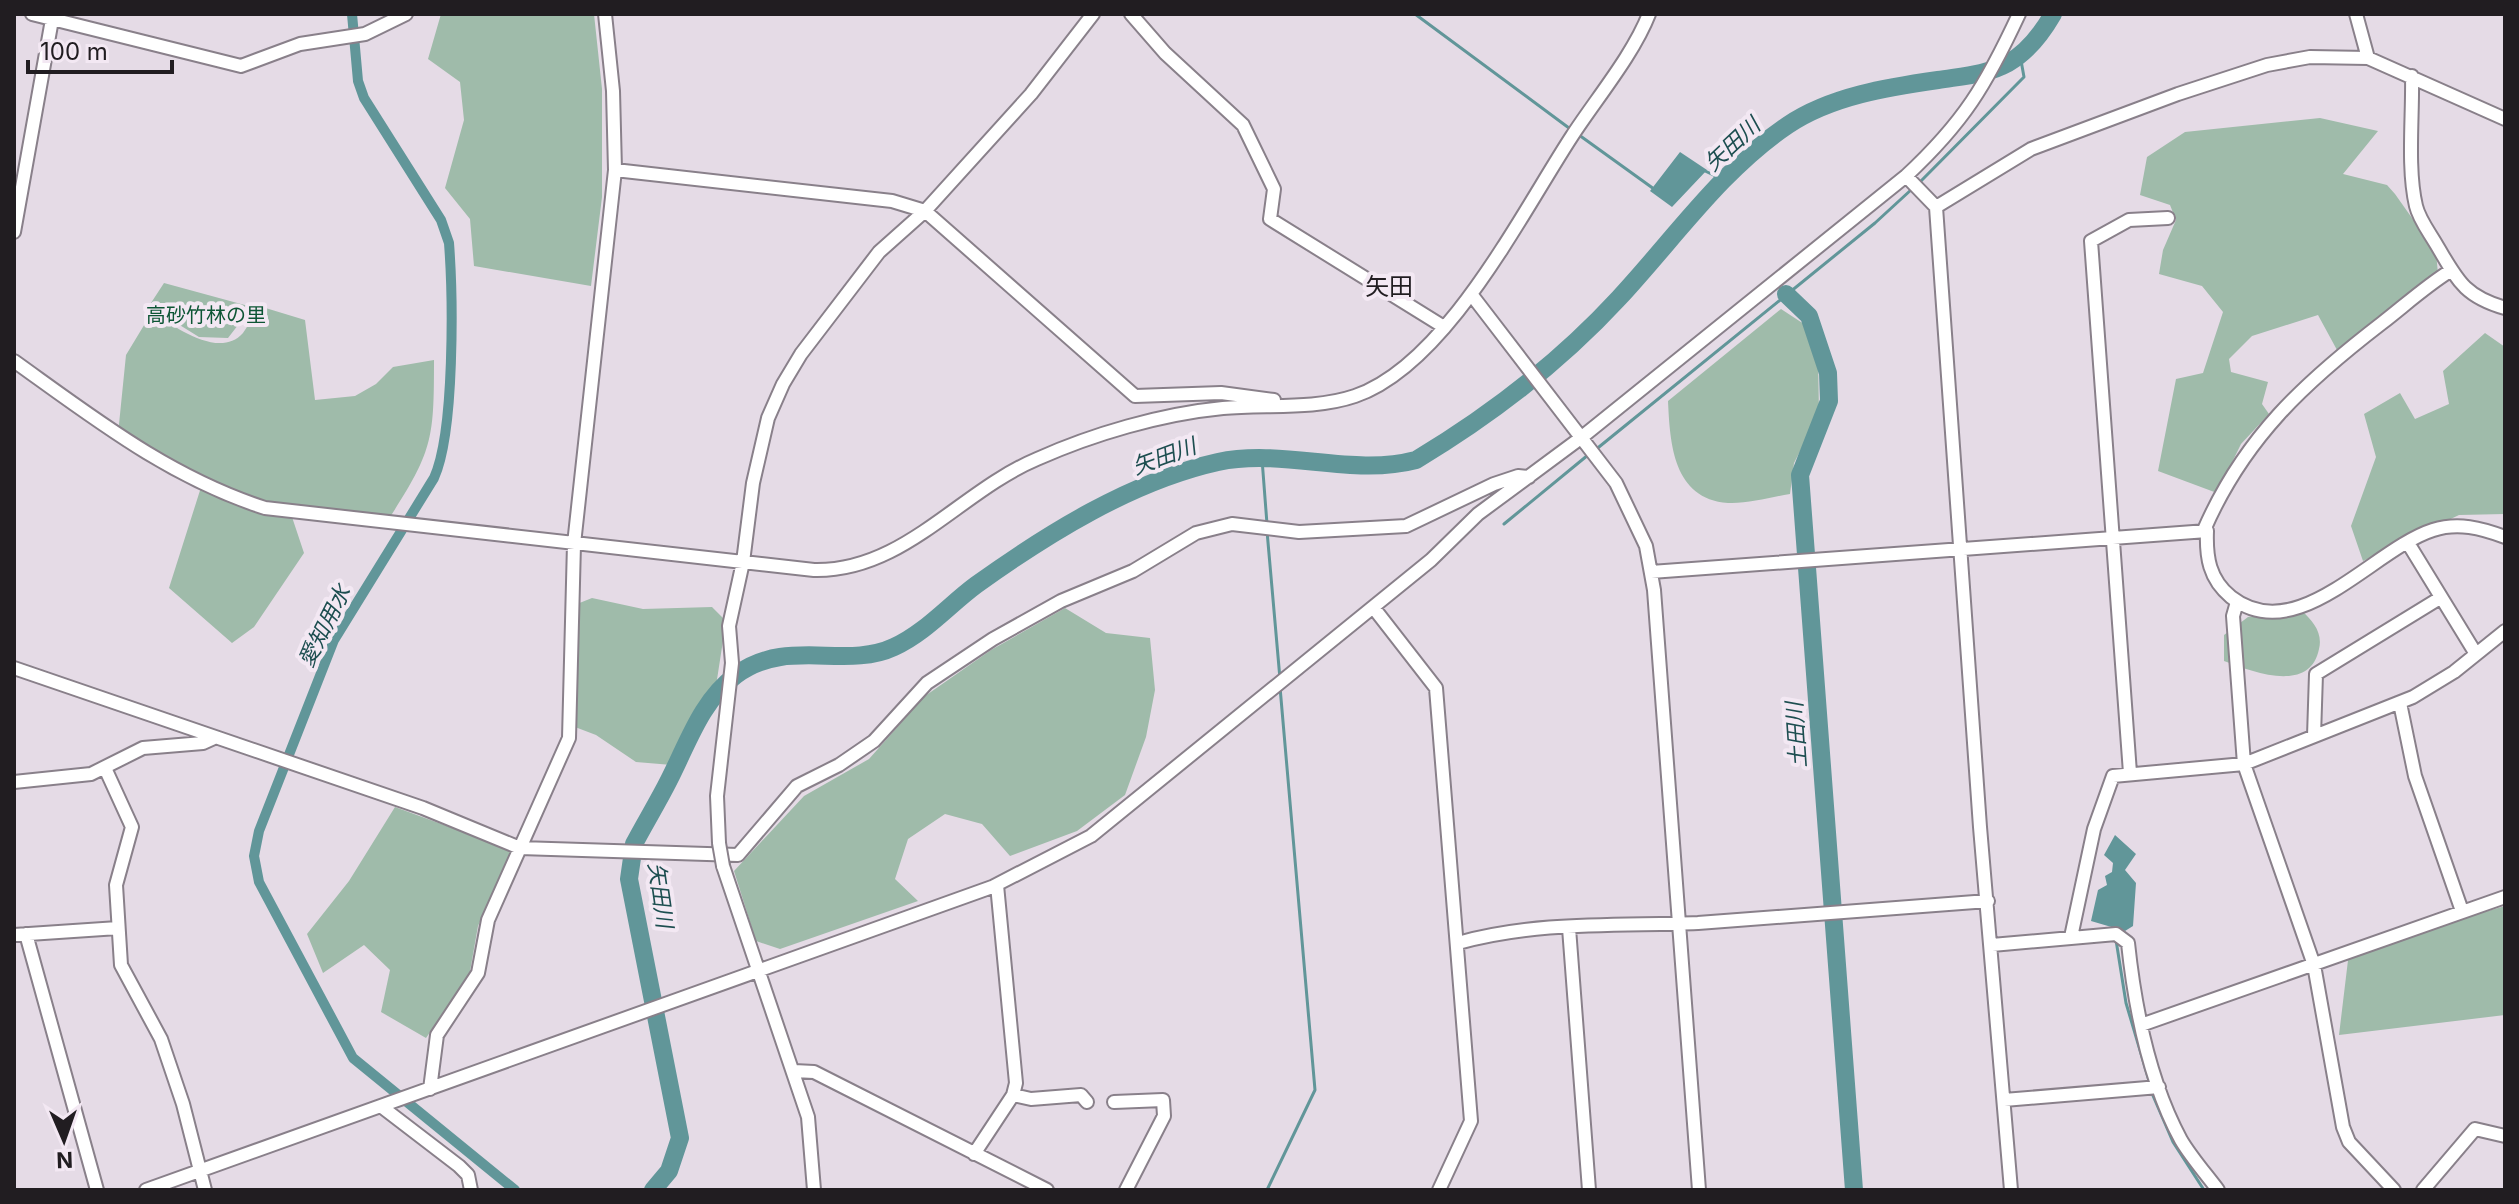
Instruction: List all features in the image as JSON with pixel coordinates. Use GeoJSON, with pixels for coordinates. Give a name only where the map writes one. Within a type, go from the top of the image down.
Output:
{"type":"FeatureCollection","features":[{"type":"Feature","properties":{"kind":"street"},"geometry":{"type":"LineString","coordinates":[[32,14],[53,16],[241,66],[273,52],[365,34],[406,14]]}},
{"type":"Feature","properties":{"kind":"street"},"geometry":{"type":"LineString","coordinates":[[430,1089],[437,1035],[478,973],[484,931],[569,738],[574,544],[615,170],[613,91],[605,14]]}},
{"type":"Feature","properties":{"kind":"street"},"geometry":{"type":"LineString","coordinates":[[814,1190],[812,1139],[794,1071],[756,971],[723,866],[719,843],[717,796],[732,663],[729,626],[743,562],[753,483],[768,418],[801,354],[879,252],[925,211],[1031,94],[1093,14]]}},
{"type":"Feature","properties":{"kind":"street"},"geometry":{"type":"LineString","coordinates":[[1131,14],[1165,53],[1243,125],[1274,189],[1270,219],[1444,327]]}},
{"type":"Feature","properties":{"kind":"street"},"geometry":{"type":"LineString","coordinates":[[14,361],[112,433],[198,482],[281,511],[835,571],[866,565],[900,548],[978,491],[1036,459],[1160,419],[1218,409],[1331,402],[1376,387],[1402,368],[1444,327],[1471,294],[1649,14]]}},
{"type":"Feature","properties":{"kind":"street"},"geometry":{"type":"LineString","coordinates":[[146,1190],[997,885],[1091,836],[1373,607],[1478,514],[1582,437],[1906,176],[1942,142],[1987,83],[2019,14]]}},
{"type":"Feature","properties":{"kind":"street"},"geometry":{"type":"LineString","coordinates":[[2356,14],[2368,58]]}},
{"type":"Feature","properties":{"kind":"street"},"geometry":{"type":"LineString","coordinates":[[14,232],[53,16]]}},
{"type":"Feature","properties":{"kind":"street"},"geometry":{"type":"LineString","coordinates":[[1936,207],[2031,149],[2178,94],[2267,65],[2310,57],[2368,58],[2505,119]]}},
{"type":"Feature","properties":{"kind":"street"},"geometry":{"type":"LineString","coordinates":[[2412,76],[2415,204],[2450,271],[2465,289],[2483,302],[2505,308]]}},
{"type":"Feature","properties":{"kind":"street"},"geometry":{"type":"LineString","coordinates":[[615,170],[892,201],[925,211],[1135,396],[1221,393],[1274,400],[1277,406]]}},
{"type":"Feature","properties":{"kind":"street"},"geometry":{"type":"LineString","coordinates":[[1906,176],[1936,207],[2011,1190]]}},
{"type":"Feature","properties":{"kind":"street"},"geometry":{"type":"LineString","coordinates":[[2130,773],[2091,241],[2129,220],[2168,218]]}},
{"type":"Feature","properties":{"kind":"street"},"geometry":{"type":"LineString","coordinates":[[2450,271],[2340,355],[2285,406],[2249,448],[2204,530],[2207,531],[2210,570],[2223,591],[2237,602],[2267,612],[2297,609],[2437,529],[2460,526],[2505,537]]}},
{"type":"Feature","properties":{"kind":"street"},"geometry":{"type":"LineString","coordinates":[[1471,294],[1616,483],[1646,546],[1651,572],[1699,1190]]}},
{"type":"Feature","properties":{"kind":"street"},"geometry":{"type":"LineString","coordinates":[[14,668],[457,820],[520,848],[738,855],[790,793],[874,741],[927,683],[993,639],[1061,601],[1133,571],[1196,533],[1232,524],[1299,532],[1406,526],[1494,484],[1518,476],[1529,477]]}},
{"type":"Feature","properties":{"kind":"street"},"geometry":{"type":"LineString","coordinates":[[1651,572],[2207,531]]}},
{"type":"Feature","properties":{"kind":"street"},"geometry":{"type":"LineString","coordinates":[[2408,543],[2476,654]]}},
{"type":"Feature","properties":{"kind":"street"},"geometry":{"type":"LineString","coordinates":[[2314,736],[2316,674],[2440,598]]}},
{"type":"Feature","properties":{"kind":"street"},"geometry":{"type":"LineString","coordinates":[[2237,602],[2233,616],[2244,764],[2314,965],[2346,1136],[2394,1190]]}},
{"type":"Feature","properties":{"kind":"street"},"geometry":{"type":"LineString","coordinates":[[1373,607],[1436,688],[1471,1121],[1439,1190]]}},
{"type":"Feature","properties":{"kind":"street"},"geometry":{"type":"LineString","coordinates":[[2071,937],[2108,782],[2113,776],[2244,764],[2400,703],[2443,679],[2505,631]]}},
{"type":"Feature","properties":{"kind":"street"},"geometry":{"type":"LineString","coordinates":[[2400,703],[2415,776],[2462,911]]}},
{"type":"Feature","properties":{"kind":"street"},"geometry":{"type":"LineString","coordinates":[[14,782],[76,777],[105,768],[143,748],[203,743],[214,738]]}},
{"type":"Feature","properties":{"kind":"street"},"geometry":{"type":"LineString","coordinates":[[105,768],[132,827],[116,885],[123,973],[161,1039],[205,1190]]}},
{"type":"Feature","properties":{"kind":"street"},"geometry":{"type":"LineString","coordinates":[[974,1154],[1013,1095],[1016,1064],[997,885]]}},
{"type":"Feature","properties":{"kind":"street"},"geometry":{"type":"LineString","coordinates":[[2141,1025],[2505,897]]}},
{"type":"Feature","properties":{"kind":"street"},"geometry":{"type":"LineString","coordinates":[[1458,943],[1493,933],[1679,924],[1988,901]]}},
{"type":"Feature","properties":{"kind":"street"},"geometry":{"type":"LineString","coordinates":[[97,1190],[20,934],[118,928]]}},
{"type":"Feature","properties":{"kind":"street"},"geometry":{"type":"LineString","coordinates":[[1569,928],[1589,1190]]}},
{"type":"Feature","properties":{"kind":"street"},"geometry":{"type":"LineString","coordinates":[[1992,945],[2116,934],[2128,943],[2134,1007],[2159,1087],[2179,1136],[2218,1190]]}},
{"type":"Feature","properties":{"kind":"street"},"geometry":{"type":"LineString","coordinates":[[794,1071],[814,1072],[1047,1190]]}},
{"type":"Feature","properties":{"kind":"street"},"geometry":{"type":"LineString","coordinates":[[2004,1100],[2159,1087]]}},
{"type":"Feature","properties":{"kind":"street"},"geometry":{"type":"LineString","coordinates":[[1013,1095],[1031,1099],[1081,1095],[1087,1102]]}},
{"type":"Feature","properties":{"kind":"street"},"geometry":{"type":"LineString","coordinates":[[1114,1102],[1163,1100],[1164,1116],[1126,1190]]}},
{"type":"Feature","properties":{"kind":"street"},"geometry":{"type":"LineString","coordinates":[[387,1105],[468,1175],[471,1190]]}},
{"type":"Feature","properties":{"kind":"street"},"geometry":{"type":"LineString","coordinates":[[2423,1190],[2475,1129],[2505,1136]]}},
{"type":"Feature","properties":{"kind":"green space"},"geometry":{"type":"Polygon","coordinates":[[[441,14],[594,14],[602,89],[602,197],[591,286],[474,266],[470,219],[445,188],[464,120],[460,82],[428,59],[441,14]]]}},
{"type":"Feature","properties":{"kind":"green space"},"geometry":{"type":"Polygon","coordinates":[[[2320,118],[2378,131],[2343,174],[2387,185],[2436,252],[2438,274],[2337,350],[2318,315],[2252,336],[2229,359],[2231,372],[2268,382],[2262,404],[2269,414],[2241,444],[2217,493],[2158,471],[2176,379],[2203,373],[2223,312],[2202,286],[2159,274],[2163,250],[2176,220],[2170,205],[2140,195],[2147,157],[2185,132],[2320,118]]]}},
{"type":"Feature","properties":{"kind":"green space","name":"高砂竹林の里"},"geometry":{"type":"Polygon","coordinates":[[[164,283],[252,307],[228,338],[199,337],[149,306],[164,283]]]}},
{"type":"Feature","properties":{"kind":"green space"},"geometry":{"type":"Polygon","coordinates":[[[259,306],[305,320],[315,400],[355,396],[376,384],[393,367],[434,360],[433,408],[423,459],[390,517],[288,505],[304,553],[254,627],[232,643],[169,588],[203,481],[118,434],[126,355],[152,312],[197,338],[222,343],[243,333],[259,306]]]}},
{"type":"Feature","properties":{"kind":"green space"},"geometry":{"type":"Polygon","coordinates":[[[1781,309],[1807,326],[1818,357],[1819,414],[1794,463],[1790,494],[1735,503],[1710,499],[1685,480],[1678,466],[1670,434],[1668,401],[1781,309]]]}},
{"type":"Feature","properties":{"kind":"green space"},"geometry":{"type":"Polygon","coordinates":[[[2485,333],[2505,347],[2505,514],[2459,515],[2363,561],[2351,526],[2376,457],[2364,414],[2400,393],[2415,419],[2449,404],[2443,371],[2485,333]]]}},
{"type":"Feature","properties":{"kind":"green space"},"geometry":{"type":"Polygon","coordinates":[[[592,598],[643,609],[712,607],[726,621],[716,686],[693,718],[672,765],[636,762],[596,735],[575,727],[577,604],[592,598]]]}},
{"type":"Feature","properties":{"kind":"green space"},"geometry":{"type":"Polygon","coordinates":[[[1065,608],[1106,633],[1150,638],[1155,690],[1146,737],[1125,795],[1077,831],[1010,856],[982,824],[945,814],[908,839],[895,879],[918,901],[780,949],[756,941],[734,871],[804,796],[869,759],[925,696],[991,650],[1065,608]]]}},
{"type":"Feature","properties":{"kind":"green space"},"geometry":{"type":"Polygon","coordinates":[[[2302,611],[2320,638],[2314,663],[2304,671],[2279,676],[2224,661],[2224,635],[2248,617],[2302,611]]]}},
{"type":"Feature","properties":{"kind":"green space"},"geometry":{"type":"Polygon","coordinates":[[[395,807],[512,850],[478,926],[469,977],[426,1038],[381,1012],[390,970],[364,945],[323,973],[307,934],[349,881],[395,807]]]}},
{"type":"Feature","properties":{"kind":"green space"},"geometry":{"type":"Polygon","coordinates":[[[2505,906],[2505,1015],[2339,1035],[2349,952],[2505,906]]]}},
{"type":"Feature","properties":{"kind":"water"},"geometry":{"type":"Polygon","coordinates":[[[1680,152],[1707,170],[1672,207],[1650,191],[1680,152]]]}},
{"type":"Feature","properties":{"kind":"water"},"geometry":{"type":"Polygon","coordinates":[[[2115,835],[2136,854],[2125,870],[2136,883],[2133,926],[2125,931],[2091,921],[2098,890],[2107,885],[2105,876],[2112,872],[2113,863],[2104,855],[2115,835]]]}},
{"type":"Feature","properties":{"kind":"waterway","name":"愛知用水"},"geometry":{"type":"LineString","coordinates":[[352,14],[358,81],[364,98],[441,220],[449,243],[452,329],[446,429],[434,478],[334,640],[259,831],[254,856],[259,882],[353,1058],[515,1190]]}},
{"type":"Feature","properties":{"kind":"waterway"},"geometry":{"type":"LineString","coordinates":[[1415,14],[1573,131]]}},
{"type":"Feature","properties":{"kind":"waterway","name":"矢田川"},"geometry":{"type":"LineString","coordinates":[[653,1190],[669,1171],[680,1138],[629,879],[634,844],[704,710],[724,685],[755,664],[775,658],[856,656],[894,647],[926,627],[976,585],[1061,529],[1122,496],[1186,471],[1243,459],[1367,466],[1416,460],[1498,406],[1549,366],[1619,298],[1741,162],[1788,125],[1823,107],[1861,94],[2000,67],[2028,48],[2053,14]]}},
{"type":"Feature","properties":{"kind":"waterway"},"geometry":{"type":"LineString","coordinates":[[1918,184],[2024,77],[2020,55]]}},
{"type":"Feature","properties":{"kind":"waterway"},"geometry":{"type":"LineString","coordinates":[[1579,135],[1654,189]]}},
{"type":"Feature","properties":{"kind":"waterway"},"geometry":{"type":"LineString","coordinates":[[1703,170],[1726,181]]}},
{"type":"Feature","properties":{"kind":"waterway"},"geometry":{"type":"LineString","coordinates":[[1594,451],[1875,223],[1912,189]]}},
{"type":"Feature","properties":{"kind":"waterway","name":"土田川"},"geometry":{"type":"LineString","coordinates":[[1786,294],[1809,316],[1828,373],[1829,401],[1800,475],[1854,1190]]}},
{"type":"Feature","properties":{"kind":"waterway"},"geometry":{"type":"LineString","coordinates":[[1504,524],[1588,455]]}},
{"type":"Feature","properties":{"kind":"waterway"},"geometry":{"type":"LineString","coordinates":[[1262,459],[1267,524]]}},
{"type":"Feature","properties":{"kind":"waterway"},"geometry":{"type":"LineString","coordinates":[[1267,531],[1280,679]]}},
{"type":"Feature","properties":{"kind":"waterway"},"geometry":{"type":"LineString","coordinates":[[1267,1190],[1315,1090],[1280,687]]}},
{"type":"Feature","properties":{"kind":"waterway"},"geometry":{"type":"LineString","coordinates":[[2116,940],[2126,1003],[2150,1084]]}},
{"type":"Feature","properties":{"kind":"waterway"},"geometry":{"type":"LineString","coordinates":[[2151,1091],[2173,1142],[2204,1190]]}},
{"type":"Feature","properties":{"kind":"district","name":"矢田"},"geometry":{"type":"Point","coordinates":[1389,287]}}]}
